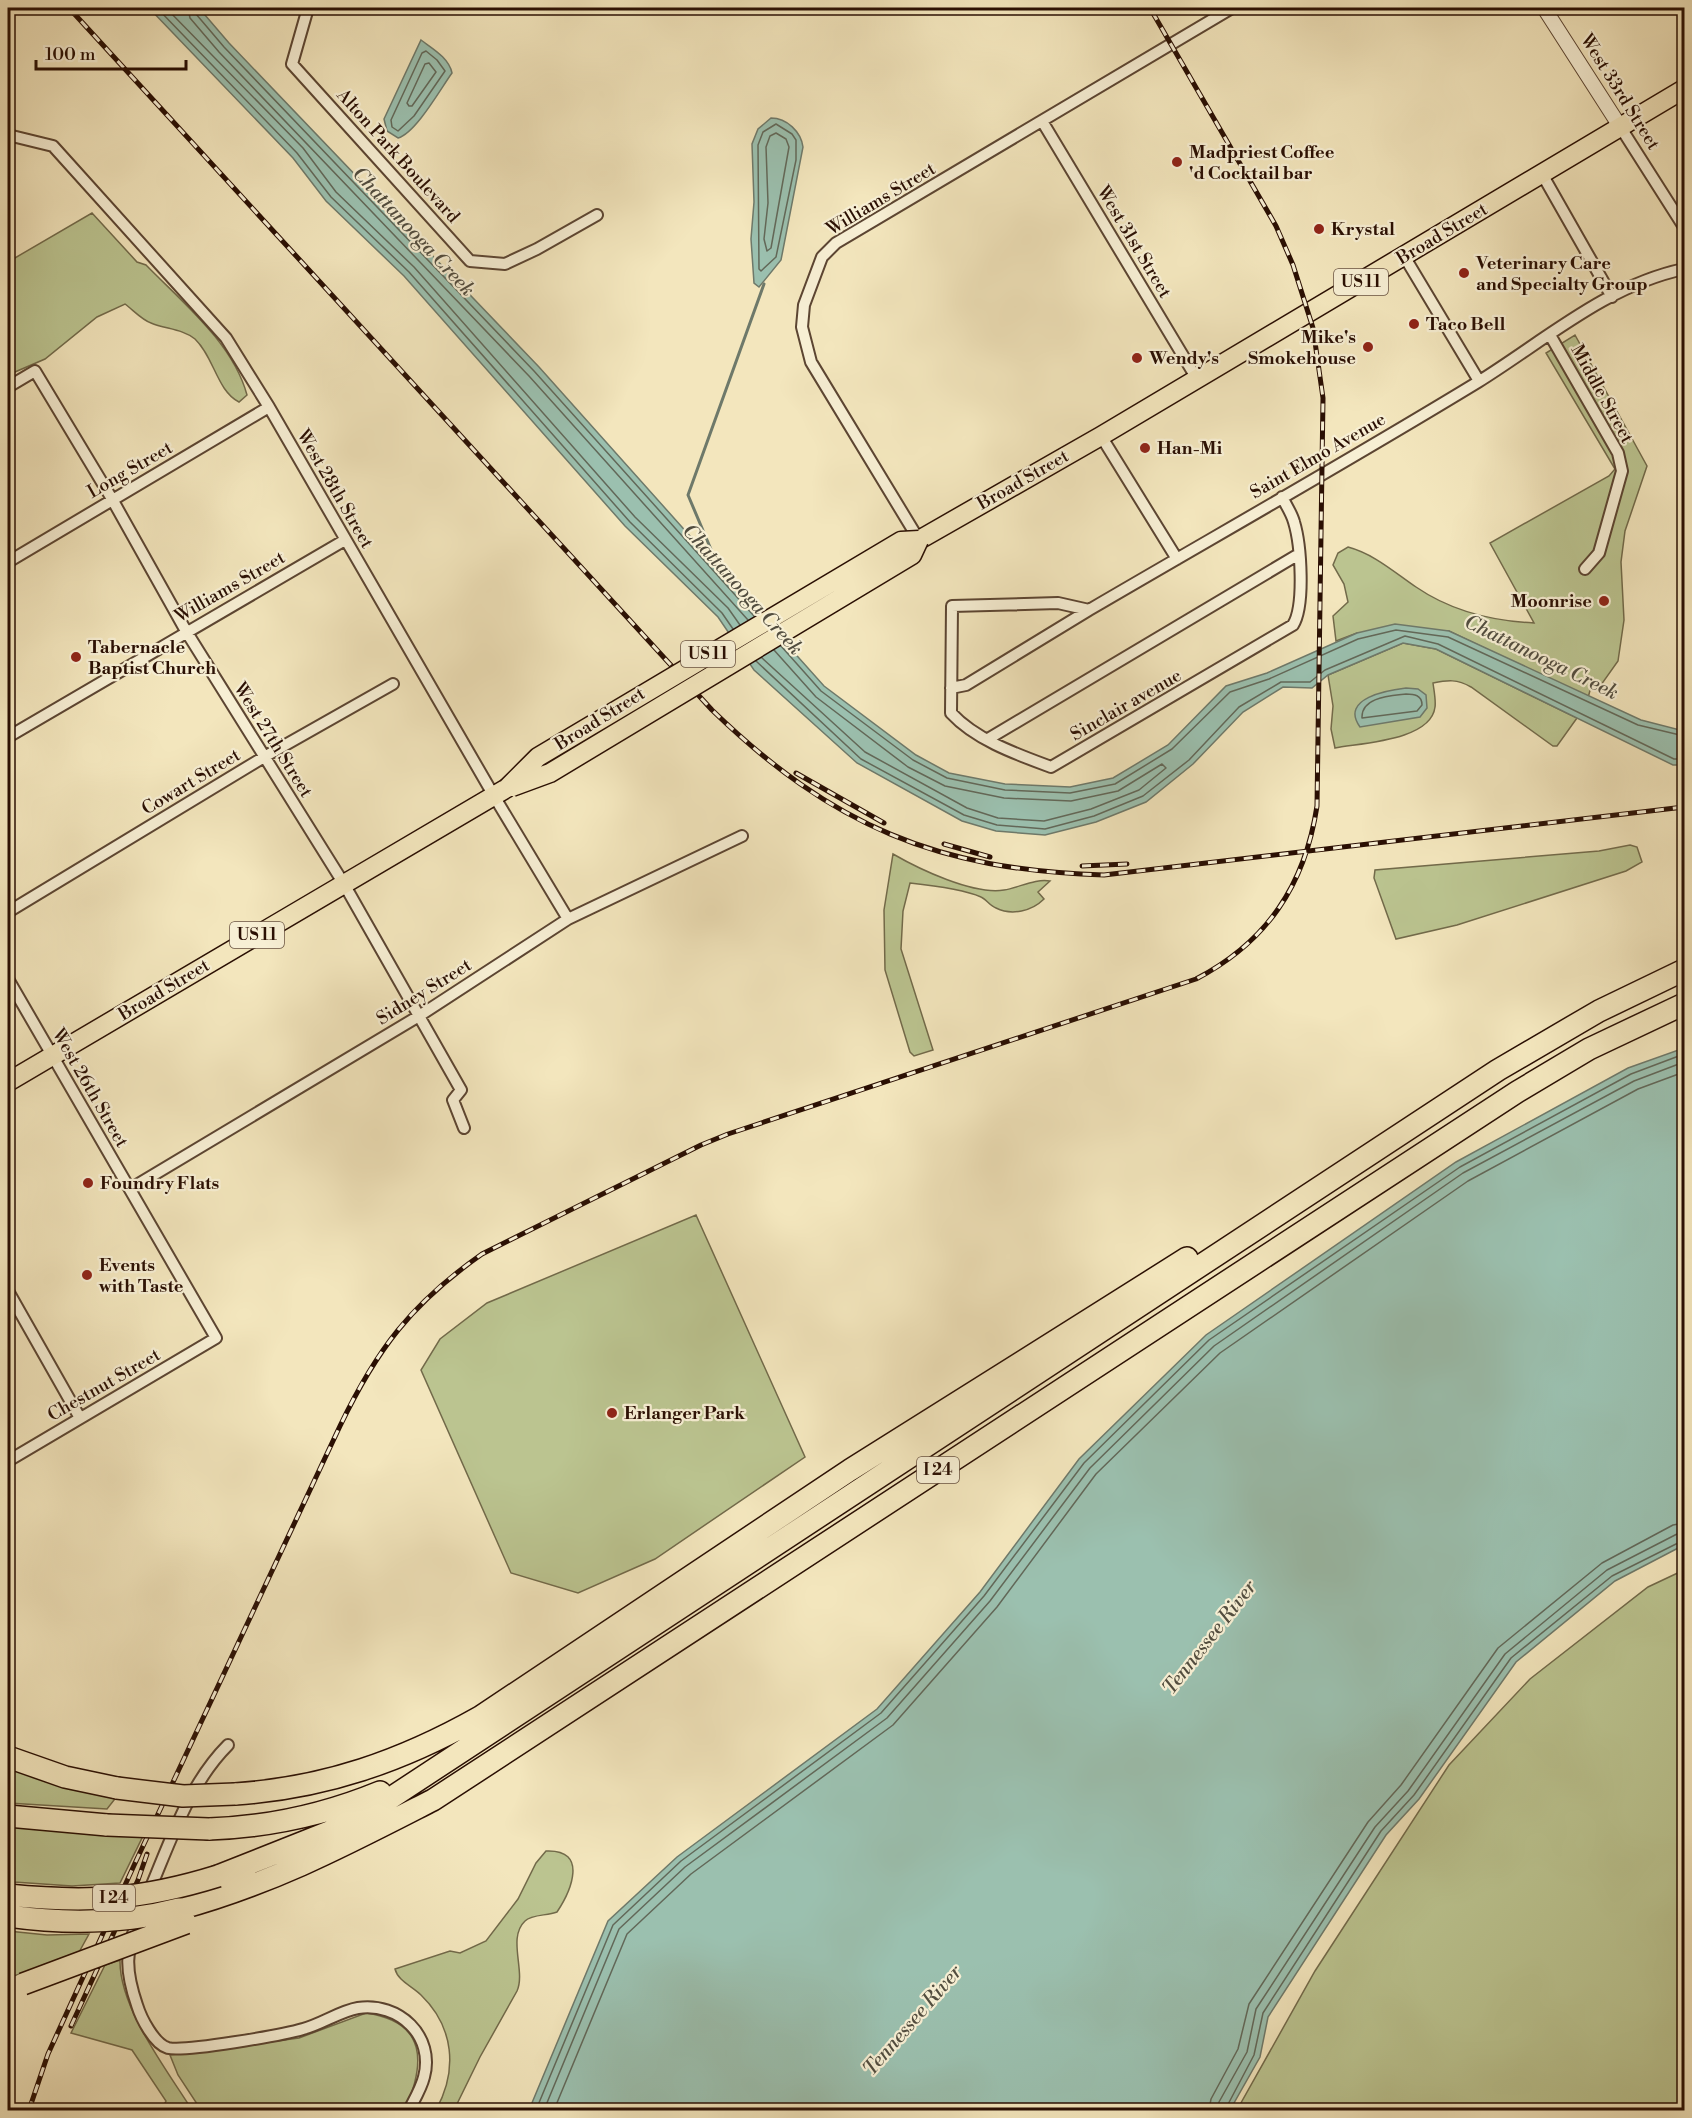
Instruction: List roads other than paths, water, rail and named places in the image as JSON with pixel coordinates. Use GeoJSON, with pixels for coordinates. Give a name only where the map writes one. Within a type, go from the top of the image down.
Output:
{"type":"FeatureCollection","features":[{"type":"Feature","properties":{"kind":"highway","name":"I 24"},"geometry":{"type":"LineString","coordinates":[[8,1895],[95,1900],[150,1895],[218,1876],[329,1832],[376,1807],[1498,1070],[1599,1011],[1684,970]]}},
{"type":"Feature","properties":{"kind":"highway","name":"I 24"},"geometry":{"type":"LineString","coordinates":[[8,1916],[67,1923],[183,1916],[329,1855],[433,1800],[1517,1092],[1589,1049],[1684,1004]]}},
{"type":"Feature","properties":{"kind":"highway"},"geometry":{"type":"LineString","coordinates":[[8,1757],[65,1777],[117,1788],[183,1796],[293,1788],[350,1775],[407,1755],[455,1731],[504,1702],[840,1476],[998,1375],[1258,1214],[1292,1206]]}},
{"type":"Feature","properties":{"kind":"highway"},"geometry":{"type":"LineString","coordinates":[[8,1816],[107,1825],[209,1829],[256,1826],[336,1810],[435,1768]]}},
{"type":"Feature","properties":{"kind":"highway"},"geometry":{"type":"LineString","coordinates":[[15,1987],[183,1916]]}},
{"type":"Feature","properties":{"kind":"main road","name":"Broad Street"},"geometry":{"type":"LineString","coordinates":[[8,1082],[500,792],[550,773],[912,555],[919,540],[1101,436],[1684,89]]}},
{"type":"Feature","properties":{"kind":"street","name":"Alton Park Boulevard"},"geometry":{"type":"LineString","coordinates":[[308,8],[292,64],[470,261],[505,264],[537,249],[597,215]]}},
{"type":"Feature","properties":{"kind":"street","name":"Williams Street"},"geometry":{"type":"LineString","coordinates":[[919,540],[811,362],[802,327],[804,306],[822,257],[836,243],[1232,8]]}},
{"type":"Feature","properties":{"kind":"street","name":"West 33rd Street"},"geometry":{"type":"LineString","coordinates":[[1544,8],[1684,227]]}},
{"type":"Feature","properties":{"kind":"street","name":"West 31st Street"},"geometry":{"type":"LineString","coordinates":[[1042,121],[1197,379]]}},
{"type":"Feature","properties":{"kind":"street","name":"West 28th Street"},"geometry":{"type":"LineString","coordinates":[[8,135],[53,146],[226,338],[269,407],[345,540],[500,792],[568,919]]}},
{"type":"Feature","properties":{"kind":"street"},"geometry":{"type":"LineString","coordinates":[[1542,174],[1612,297]]}},
{"type":"Feature","properties":{"kind":"street"},"geometry":{"type":"LineString","coordinates":[[1404,256],[1479,381]]}},
{"type":"Feature","properties":{"kind":"street","name":"Saint Elmo Avenue"},"geometry":{"type":"LineString","coordinates":[[951,688],[966,685],[1089,610],[1479,381],[1612,297],[1643,281],[1684,269]]}},
{"type":"Feature","properties":{"kind":"street","name":"Middle Street"},"geometry":{"type":"LineString","coordinates":[[1550,335],[1618,453],[1622,471],[1599,553],[1585,569]]}},
{"type":"Feature","properties":{"kind":"street","name":"West 27th Street"},"geometry":{"type":"LineString","coordinates":[[8,387],[35,371],[112,499],[186,632],[344,884],[461,1090],[453,1100],[464,1128]]}},
{"type":"Feature","properties":{"kind":"street","name":"Long Street"},"geometry":{"type":"LineString","coordinates":[[8,562],[269,407]]}},
{"type":"Feature","properties":{"kind":"street"},"geometry":{"type":"LineString","coordinates":[[1101,436],[1177,559]]}},
{"type":"Feature","properties":{"kind":"street","name":"Sinclair avenue"},"geometry":{"type":"LineString","coordinates":[[1089,610],[1058,603],[952,606],[951,713],[965,728],[1051,767],[1293,625],[1300,609],[1299,554],[1294,522],[1281,497]]}},
{"type":"Feature","properties":{"kind":"street","name":"Williams Street"},"geometry":{"type":"LineString","coordinates":[[8,737],[345,540]]}},
{"type":"Feature","properties":{"kind":"street"},"geometry":{"type":"LineString","coordinates":[[988,739],[1299,554]]}},
{"type":"Feature","properties":{"kind":"street","name":"Cowart Street"},"geometry":{"type":"LineString","coordinates":[[8,912],[264,757],[393,684]]}},
{"type":"Feature","properties":{"kind":"street","name":"Sidney Street"},"geometry":{"type":"LineString","coordinates":[[130,1189],[419,1016],[568,919],[742,836]]}},
{"type":"Feature","properties":{"kind":"street","name":"West 26th Street"},"geometry":{"type":"LineString","coordinates":[[8,979],[216,1338]]}},
{"type":"Feature","properties":{"kind":"street"},"geometry":{"type":"LineString","coordinates":[[8,1291],[80,1418]]}},
{"type":"Feature","properties":{"kind":"street","name":"Chestnut Street"},"geometry":{"type":"LineString","coordinates":[[8,1461],[216,1338]]}},
{"type":"Feature","properties":{"kind":"street"},"geometry":{"type":"LineString","coordinates":[[228,1745],[212,1761],[199,1781],[132,1933],[126,1959],[129,1982],[138,2008],[158,2042],[166,2048],[177,2049],[283,2034],[359,2008],[390,2011],[415,2028],[424,2050],[424,2077],[409,2110]]}},
{"type":"Feature","properties":{"kind":"water"},"geometry":{"type":"Polygon","coordinates":[[[149,8],[199,8],[229,43],[539,367],[824,686],[916,755],[949,773],[1005,784],[1070,787],[1113,778],[1168,745],[1226,686],[1267,673],[1357,633],[1395,624],[1449,631],[1641,720],[1684,731],[1684,765],[1673,765],[1436,649],[1403,643],[1328,675],[1312,688],[1283,687],[1243,712],[1193,764],[1146,802],[1096,822],[1045,835],[996,831],[962,821],[857,763],[754,670],[718,617],[625,526],[404,276],[326,201],[293,158],[149,8]]]}},
{"type":"Feature","properties":{"kind":"water"},"geometry":{"type":"Polygon","coordinates":[[[421,40],[444,58],[452,73],[420,119],[398,138],[387,131],[384,119],[421,40]]]}},
{"type":"Feature","properties":{"kind":"water"},"geometry":{"type":"Polygon","coordinates":[[[771,118],[788,123],[796,131],[803,147],[781,260],[759,287],[754,283],[751,239],[754,202],[752,144],[758,129],[771,118]]]}},
{"type":"Feature","properties":{"kind":"water"},"geometry":{"type":"Polygon","coordinates":[[[1406,688],[1418,689],[1426,695],[1427,708],[1420,717],[1360,727],[1355,717],[1356,709],[1361,702],[1378,694],[1406,688]]]}},
{"type":"Feature","properties":{"kind":"water","name":"Tennessee River"},"geometry":{"type":"Polygon","coordinates":[[[1684,1048],[1684,1545],[1615,1581],[1516,1662],[1419,1799],[1386,1835],[1268,2017],[1260,2057],[1230,2110],[529,2110],[608,1921],[677,1857],[877,1709],[980,1592],[1079,1459],[1206,1335],[1456,1162],[1628,1068],[1684,1048]]]}},
{"type":"Feature","properties":{"kind":"waterway","name":"Chattanooga Creek"},"geometry":{"type":"LineString","coordinates":[[717,568],[688,495],[764,284]]}},
{"type":"Feature","properties":{"kind":"railway"},"geometry":{"type":"LineString","coordinates":[[69,8],[712,710],[756,750],[800,784],[845,812],[890,834],[938,851],[989,863],[1044,871],[1104,875],[1684,807]]}},
{"type":"Feature","properties":{"kind":"railway"},"geometry":{"type":"LineString","coordinates":[[29,2110],[48,2054],[340,1426],[382,1351],[398,1330],[435,1291],[482,1254],[701,1145],[728,1134],[1196,979],[1221,964],[1262,929],[1279,908],[1292,886],[1303,861],[1317,806],[1323,398],[1313,328],[1293,265],[1276,226],[1150,8]]}},
{"type":"Feature","properties":{"kind":"railway"},"geometry":{"type":"LineString","coordinates":[[796,773],[884,823]]}},
{"type":"Feature","properties":{"kind":"railway"},"geometry":{"type":"LineString","coordinates":[[944,844],[990,857]]}},
{"type":"Feature","properties":{"kind":"railway"},"geometry":{"type":"LineString","coordinates":[[1082,866],[1127,864]]}},
{"type":"Feature","properties":{"kind":"railway"},"geometry":{"type":"LineString","coordinates":[[71,2026],[138,1880],[147,1854]]}},
{"type":"Feature","properties":{"kind":"place","name":"Madpriest Coffee 'd Cocktail bar"},"geometry":{"type":"Point","coordinates":[1177,162]}},
{"type":"Feature","properties":{"kind":"place","name":"Krystal"},"geometry":{"type":"Point","coordinates":[1319,229]}},
{"type":"Feature","properties":{"kind":"place","name":"Veterinary Care and Specialty Group"},"geometry":{"type":"Point","coordinates":[1464,273]}},
{"type":"Feature","properties":{"kind":"place","name":"Taco Bell"},"geometry":{"type":"Point","coordinates":[1414,324]}},
{"type":"Feature","properties":{"kind":"place","name":"Mike's Smokehouse"},"geometry":{"type":"Point","coordinates":[1368,347]}},
{"type":"Feature","properties":{"kind":"place","name":"Wendy's"},"geometry":{"type":"Point","coordinates":[1137,358]}},
{"type":"Feature","properties":{"kind":"place","name":"Han-Mi"},"geometry":{"type":"Point","coordinates":[1145,448]}},
{"type":"Feature","properties":{"kind":"place","name":"Moonrise"},"geometry":{"type":"Point","coordinates":[1604,601]}},
{"type":"Feature","properties":{"kind":"place","name":"Tabernacle Baptist Church"},"geometry":{"type":"Point","coordinates":[76,657]}},
{"type":"Feature","properties":{"kind":"place","name":"Foundry Flats"},"geometry":{"type":"Point","coordinates":[88,1183]}},
{"type":"Feature","properties":{"kind":"place","name":"Events with Taste"},"geometry":{"type":"Point","coordinates":[87,1275]}},
{"type":"Feature","properties":{"kind":"place","name":"Erlanger Park"},"geometry":{"type":"Point","coordinates":[612,1413]}}]}
